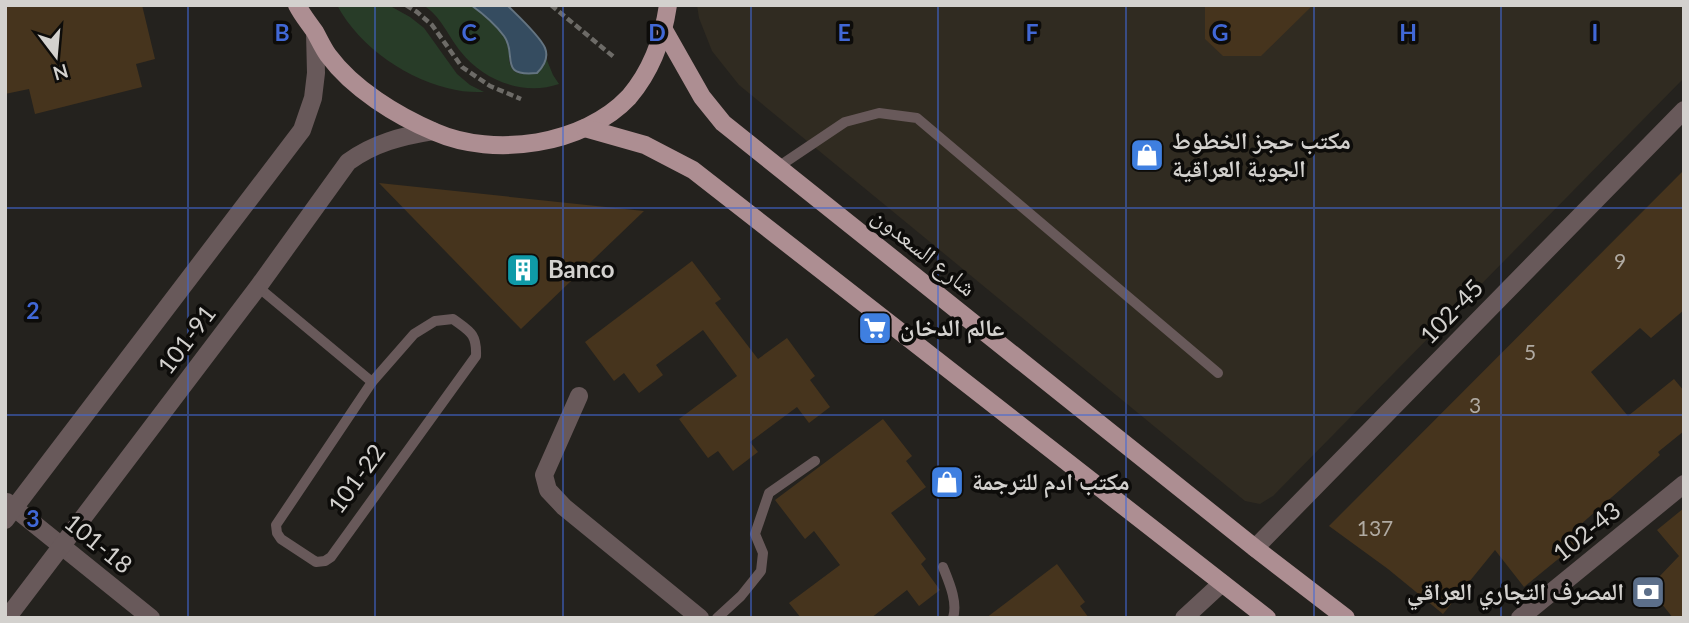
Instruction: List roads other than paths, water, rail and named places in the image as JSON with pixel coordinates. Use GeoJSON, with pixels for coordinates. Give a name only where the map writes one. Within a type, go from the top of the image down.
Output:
{"type":"FeatureCollection","features":[{"type":"Feature","properties":{"kind":"main road"},"geometry":{"type":"LineString","coordinates":[[297,5],[328,55],[347,75],[390,109],[433,131],[486,144],[512,145],[561,137],[585,128],[608,115],[628,98],[644,78],[656,54],[668,5]]}},
{"type":"Feature","properties":{"kind":"main road","name":"شارع السعدون"},"geometry":{"type":"LineString","coordinates":[[664,30],[702,97],[723,123],[1346,618]]}},
{"type":"Feature","properties":{"kind":"main road"},"geometry":{"type":"LineString","coordinates":[[585,128],[645,145],[693,170],[1267,618]]}},
{"type":"Feature","properties":{"kind":"street","name":"101-91"},"geometry":{"type":"LineString","coordinates":[[8,510],[302,130],[313,98],[316,73],[314,32]]}},
{"type":"Feature","properties":{"kind":"street","name":"102-45"},"geometry":{"type":"LineString","coordinates":[[1255,548],[1684,110]]}},
{"type":"Feature","properties":{"kind":"street","name":"101-91"},"geometry":{"type":"LineString","coordinates":[[7,618],[258,287],[348,162],[364,150],[411,134],[433,131]]}},
{"type":"Feature","properties":{"kind":"street"},"geometry":{"type":"LineString","coordinates":[[579,396],[544,475],[548,490],[564,507],[700,618]]}},
{"type":"Feature","properties":{"kind":"street","name":"102-43"},"geometry":{"type":"LineString","coordinates":[[1520,618],[1684,484]]}},
{"type":"Feature","properties":{"kind":"street","name":"101-18"},"geometry":{"type":"LineString","coordinates":[[8,510],[61,545],[151,618]]}},
{"type":"Feature","properties":{"kind":"street"},"geometry":{"type":"LineString","coordinates":[[1184,618],[1222,583]]}},
{"type":"Feature","properties":{"kind":"lane"},"geometry":{"type":"LineString","coordinates":[[778,167],[845,122],[879,113],[917,118],[1218,373]]}},
{"type":"Feature","properties":{"kind":"lane"},"geometry":{"type":"LineString","coordinates":[[258,287],[372,382]]}},
{"type":"Feature","properties":{"kind":"lane","name":"101-22"},"geometry":{"type":"LineString","coordinates":[[453,319],[473,334],[476,356],[331,557],[316,562],[281,539],[276,525],[372,382],[414,334],[435,321],[453,319]]}},
{"type":"Feature","properties":{"kind":"lane"},"geometry":{"type":"LineString","coordinates":[[717,618],[741,596],[761,571],[763,553],[755,534],[769,493],[815,461]]}},
{"type":"Feature","properties":{"kind":"lane"},"geometry":{"type":"LineString","coordinates":[[943,567],[951,587],[955,613],[953,618]]}},
{"type":"Feature","properties":{"kind":"water"},"geometry":{"type":"Polygon","coordinates":[[[471,5],[507,5],[528,26],[546,52],[545,62],[537,73],[517,72],[513,68],[504,36],[489,19],[471,5]]]}},
{"type":"Feature","properties":{"kind":"place","name":"مكتب حجز الخطوط الجوية العراقية"},"geometry":{"type":"Point","coordinates":[1147,155]}},
{"type":"Feature","properties":{"kind":"place","name":"Banco"},"geometry":{"type":"Point","coordinates":[523,270]}},
{"type":"Feature","properties":{"kind":"place","name":"عالم الدخان"},"geometry":{"type":"Point","coordinates":[875,328]}},
{"type":"Feature","properties":{"kind":"place","name":"مكتب ادم للترجمة"},"geometry":{"type":"Point","coordinates":[947,482]}},
{"type":"Feature","properties":{"kind":"place","name":"المصرف التجاري العراقي"},"geometry":{"type":"Point","coordinates":[1648,592]}}]}
